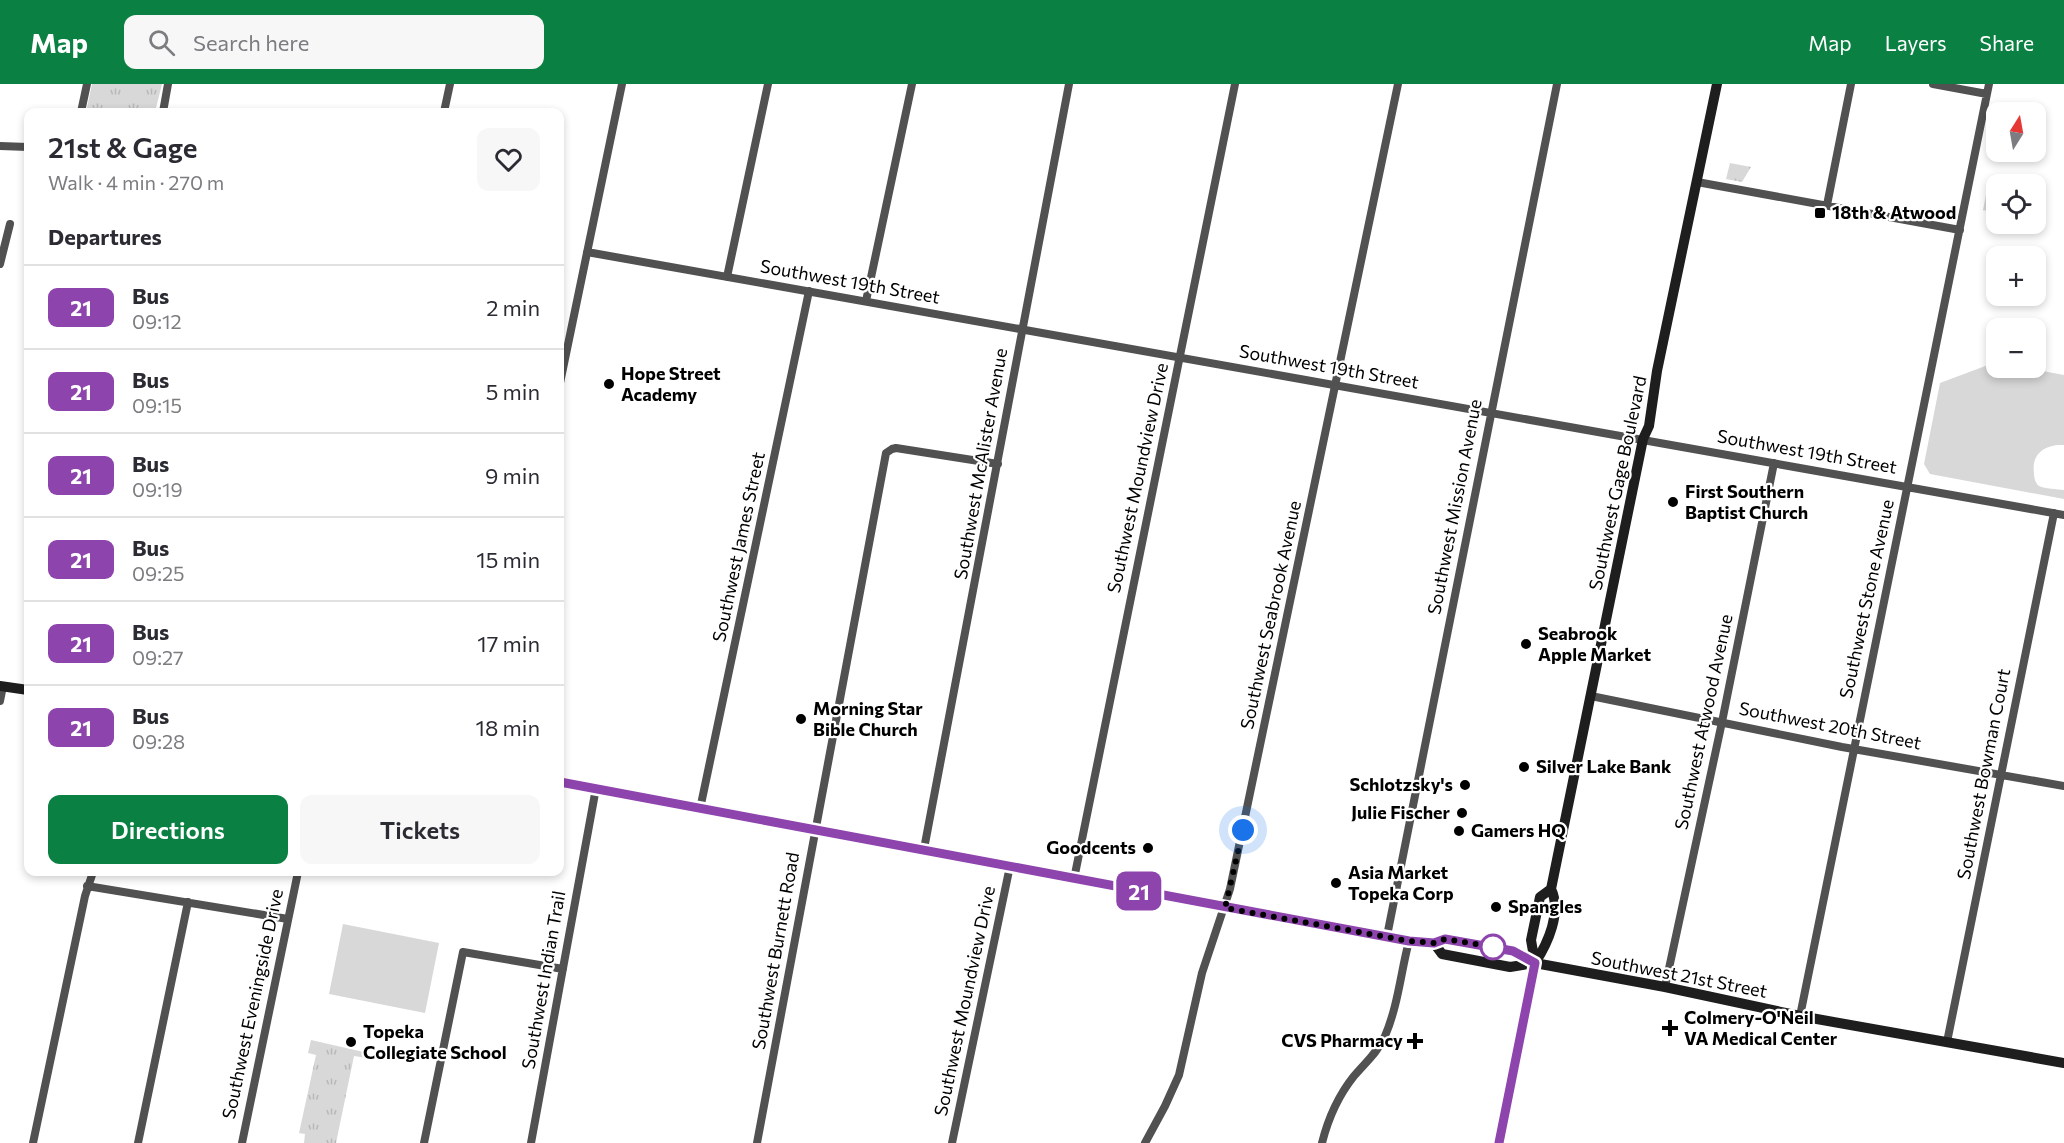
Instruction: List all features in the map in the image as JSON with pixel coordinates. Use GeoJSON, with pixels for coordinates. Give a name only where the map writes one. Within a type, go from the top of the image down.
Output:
{"type":"FeatureCollection","features":[{"type":"Feature","properties":{"kind":"main road","name":"Southwest Gage Boulevard"},"geometry":{"type":"LineString","coordinates":[[1535,963],[1548,943],[1556,900],[1551,889],[1643,439],[1649,426],[1657,371],[1717,84]]}},
{"type":"Feature","properties":{"kind":"main road"},"geometry":{"type":"LineString","coordinates":[[2,686],[24,689]]}},
{"type":"Feature","properties":{"kind":"main road","name":"Southwest 21st Street"},"geometry":{"type":"LineString","coordinates":[[564,783],[1409,941],[1434,943],[1445,939],[1513,951],[1535,963],[1665,987],[1800,1016],[2064,1063]]}},
{"type":"Feature","properties":{"kind":"main road","name":"Southwest Gage Boulevard"},"geometry":{"type":"LineString","coordinates":[[1499,1143],[1535,963],[1531,940],[1540,897],[1551,889]]}},
{"type":"Feature","properties":{"kind":"main road","name":"Southwest 21st Street"},"geometry":{"type":"LineString","coordinates":[[1434,943],[1442,954],[1510,967],[1535,963]]}},
{"type":"Feature","properties":{"kind":"street"},"geometry":{"type":"LineString","coordinates":[[82,108],[87,84]]}},
{"type":"Feature","properties":{"kind":"street"},"geometry":{"type":"LineString","coordinates":[[164,108],[168,84]]}},
{"type":"Feature","properties":{"kind":"street"},"geometry":{"type":"LineString","coordinates":[[445,108],[450,84]]}},
{"type":"Feature","properties":{"kind":"street"},"geometry":{"type":"LineString","coordinates":[[564,364],[622,84]]}},
{"type":"Feature","properties":{"kind":"street"},"geometry":{"type":"LineString","coordinates":[[727,277],[768,84]]}},
{"type":"Feature","properties":{"kind":"street"},"geometry":{"type":"LineString","coordinates":[[866,301],[912,84]]}},
{"type":"Feature","properties":{"kind":"street","name":"Southwest McAlister Avenue"},"geometry":{"type":"LineString","coordinates":[[924,849],[1069,84]]}},
{"type":"Feature","properties":{"kind":"street","name":"Southwest Moundview Drive"},"geometry":{"type":"LineString","coordinates":[[1074,879],[1235,84]]}},
{"type":"Feature","properties":{"kind":"street","name":"Southwest Seabrook Avenue"},"geometry":{"type":"LineString","coordinates":[[1145,1143],[1179,1075],[1204,966],[1225,908],[1398,84]]}},
{"type":"Feature","properties":{"kind":"street","name":"Southwest Mission Avenue"},"geometry":{"type":"LineString","coordinates":[[1387,936],[1557,84]]}},
{"type":"Feature","properties":{"kind":"street"},"geometry":{"type":"LineString","coordinates":[[1827,205],[1851,84]]}},
{"type":"Feature","properties":{"kind":"street"},"geometry":{"type":"LineString","coordinates":[[1933,84],[1987,93]]}},
{"type":"Feature","properties":{"kind":"street","name":"Southwest Stone Avenue"},"geometry":{"type":"LineString","coordinates":[[1800,1016],[1989,84]]}},
{"type":"Feature","properties":{"kind":"street"},"geometry":{"type":"LineString","coordinates":[[0,146],[24,147]]}},
{"type":"Feature","properties":{"kind":"street"},"geometry":{"type":"LineString","coordinates":[[1697,182],[1960,230]]}},
{"type":"Feature","properties":{"kind":"street"},"geometry":{"type":"LineString","coordinates":[[0,264],[10,224]]}},
{"type":"Feature","properties":{"kind":"street","name":"Southwest 19th Street"},"geometry":{"type":"LineString","coordinates":[[587,252],[2064,515]]}},
{"type":"Feature","properties":{"kind":"street","name":"Southwest James Street"},"geometry":{"type":"LineString","coordinates":[[700,809],[809,291]]}},
{"type":"Feature","properties":{"kind":"street","name":"Southwest Burnett Road"},"geometry":{"type":"LineString","coordinates":[[758,1143],[886,456],[892,448],[998,464]]}},
{"type":"Feature","properties":{"kind":"street","name":"Southwest Atwood Avenue"},"geometry":{"type":"LineString","coordinates":[[1665,987],[1722,722],[1774,463]]}},
{"type":"Feature","properties":{"kind":"street","name":"Southwest Bowman Court"},"geometry":{"type":"LineString","coordinates":[[1947,1042],[2054,513]]}},
{"type":"Feature","properties":{"kind":"street"},"geometry":{"type":"LineString","coordinates":[[0,701],[2,686]]}},
{"type":"Feature","properties":{"kind":"street","name":"Southwest 20th Street"},"geometry":{"type":"LineString","coordinates":[[1591,696],[1853,748],[2064,786]]}},
{"type":"Feature","properties":{"kind":"street","name":"Southwest Indian Trail"},"geometry":{"type":"LineString","coordinates":[[531,1143],[596,788]]}},
{"type":"Feature","properties":{"kind":"street","name":"Southwest Moundview Drive"},"geometry":{"type":"LineString","coordinates":[[952,1143],[1010,866]]}},
{"type":"Feature","properties":{"kind":"street"},"geometry":{"type":"LineString","coordinates":[[33,1143],[87,886],[91,876]]}},
{"type":"Feature","properties":{"kind":"street","name":"Southwest Eveningside Drive"},"geometry":{"type":"LineString","coordinates":[[242,1143],[297,876]]}},
{"type":"Feature","properties":{"kind":"street"},"geometry":{"type":"LineString","coordinates":[[87,886],[288,919]]}},
{"type":"Feature","properties":{"kind":"street"},"geometry":{"type":"LineString","coordinates":[[138,1143],[188,902]]}},
{"type":"Feature","properties":{"kind":"street"},"geometry":{"type":"LineString","coordinates":[[1322,1143],[1338,1099],[1377,1051],[1385,1036],[1409,941]]}},
{"type":"Feature","properties":{"kind":"street"},"geometry":{"type":"LineString","coordinates":[[424,1143],[463,952],[563,969]]}},
{"type":"Feature","properties":{"kind":"green space"},"geometry":{"type":"Polygon","coordinates":[[[92,84],[162,84],[156,108],[87,108],[92,84]]]}},
{"type":"Feature","properties":{"kind":"green space"},"geometry":{"type":"Polygon","coordinates":[[[1730,163],[1751,167],[1742,182],[1726,179],[1730,163]]]}},
{"type":"Feature","properties":{"kind":"green space"},"geometry":{"type":"Polygon","coordinates":[[[1986,195],[1986,211],[1983,210],[1986,195]]]}},
{"type":"Feature","properties":{"kind":"green space"},"geometry":{"type":"Polygon","coordinates":[[[1986,366],[1986,378],[2046,378],[2046,372],[2064,375],[2064,445],[2051,446],[2041,451],[2037,455],[2034,466],[2038,485],[2044,488],[2064,490],[2064,499],[1930,474],[1924,464],[1940,383],[1986,366]]]}},
{"type":"Feature","properties":{"kind":"green space"},"geometry":{"type":"Polygon","coordinates":[[[343,924],[439,943],[425,1013],[329,994],[343,924]]]}},
{"type":"Feature","properties":{"kind":"green space"},"geometry":{"type":"Polygon","coordinates":[[[311,1040],[368,1053],[367,1058],[354,1056],[336,1143],[304,1143],[305,1134],[299,1133],[316,1055],[308,1053],[311,1040]]]}},
{"type":"Feature","properties":{"kind":"bus line","name":"21"},"geometry":{"type":"LineString","coordinates":[[564,783],[1409,941],[1434,943],[1445,939],[1513,951],[1535,963],[1499,1143]]}},
{"type":"Feature","properties":{"kind":"place","name":"18th & Atwood"},"geometry":{"type":"Point","coordinates":[1820,213]}},
{"type":"Feature","properties":{"kind":"place","name":"Hope Street Academy"},"geometry":{"type":"Point","coordinates":[609,384]}},
{"type":"Feature","properties":{"kind":"place","name":"First Southern Baptist Church"},"geometry":{"type":"Point","coordinates":[1673,502]}},
{"type":"Feature","properties":{"kind":"place","name":"Seabrook Apple Market"},"geometry":{"type":"Point","coordinates":[1526,644]}},
{"type":"Feature","properties":{"kind":"place","name":"Morning Star Bible Church"},"geometry":{"type":"Point","coordinates":[801,719]}},
{"type":"Feature","properties":{"kind":"place","name":"Silver Lake Bank"},"geometry":{"type":"Point","coordinates":[1524,767]}},
{"type":"Feature","properties":{"kind":"place","name":"Schlotzsky's"},"geometry":{"type":"Point","coordinates":[1465,785]}},
{"type":"Feature","properties":{"kind":"place","name":"Julie Fischer"},"geometry":{"type":"Point","coordinates":[1462,813]}},
{"type":"Feature","properties":{"kind":"place","name":"Gamers HQ"},"geometry":{"type":"Point","coordinates":[1459,831]}},
{"type":"Feature","properties":{"kind":"place","name":"Goodcents"},"geometry":{"type":"Point","coordinates":[1148,848]}},
{"type":"Feature","properties":{"kind":"place","name":"Asia Market Topeka Corp"},"geometry":{"type":"Point","coordinates":[1336,883]}},
{"type":"Feature","properties":{"kind":"place","name":"Spangles"},"geometry":{"type":"Point","coordinates":[1496,907]}},
{"type":"Feature","properties":{"kind":"place","name":"Colmery-O'Neil VA Medical Center"},"geometry":{"type":"Point","coordinates":[1670,1028]}},
{"type":"Feature","properties":{"kind":"place","name":"CVS Pharmacy"},"geometry":{"type":"Point","coordinates":[1415,1041]}},
{"type":"Feature","properties":{"kind":"place","name":"Topeka Collegiate School"},"geometry":{"type":"Point","coordinates":[351,1042]}},
{"type":"Feature","properties":{"kind":"route"},"geometry":{"type":"LineString","coordinates":[[1243,830],[1225,908],[1409,941],[1434,943],[1445,939],[1493,947]]}}]}
